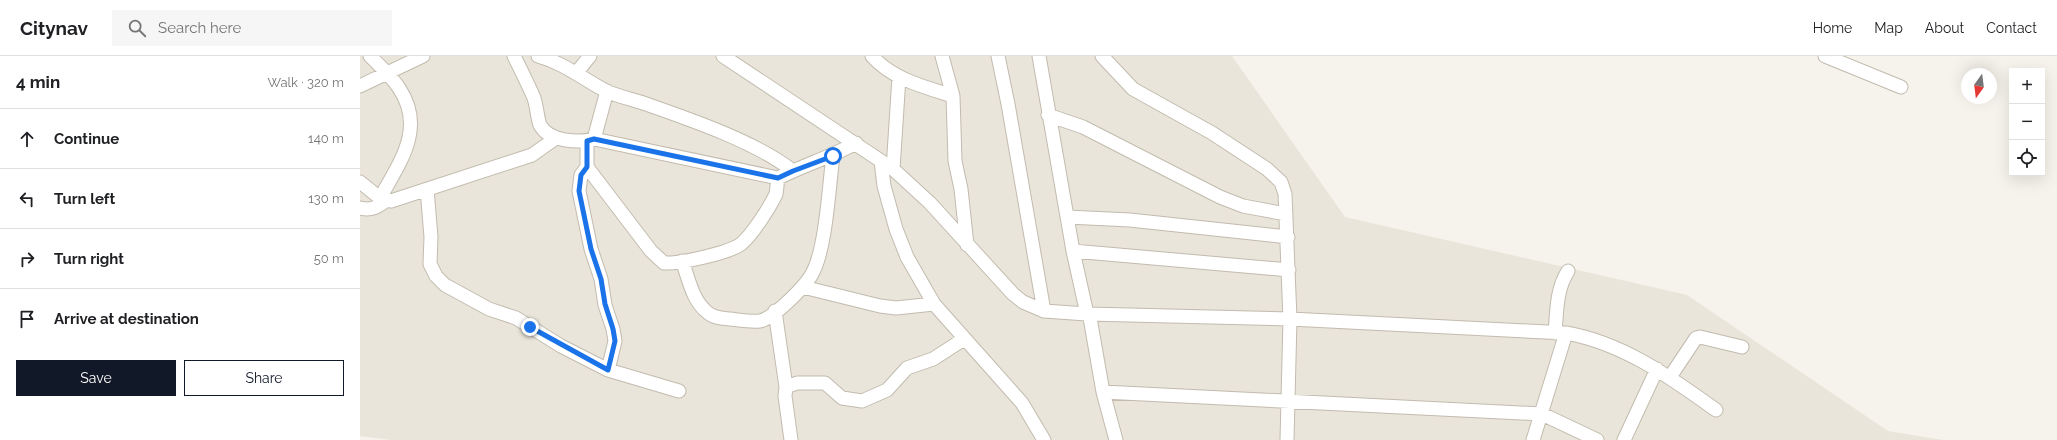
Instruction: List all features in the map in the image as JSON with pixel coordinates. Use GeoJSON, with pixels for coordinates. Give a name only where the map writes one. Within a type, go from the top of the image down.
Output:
{"type":"FeatureCollection","features":[{"type":"Feature","properties":{"kind":"street"},"geometry":{"type":"LineString","coordinates":[[360,208],[369,210],[383,199],[410,139],[408,102],[399,87],[370,56]]}},
{"type":"Feature","properties":{"kind":"street"},"geometry":{"type":"LineString","coordinates":[[360,86],[423,56]]}},
{"type":"Feature","properties":{"kind":"street"},"geometry":{"type":"LineString","coordinates":[[514,56],[534,99],[540,125],[545,132],[556,138],[590,140],[778,178],[833,156],[856,143]]}},
{"type":"Feature","properties":{"kind":"street"},"geometry":{"type":"LineString","coordinates":[[538,56],[577,72],[607,91],[666,110],[713,129],[780,161],[793,171]]}},
{"type":"Feature","properties":{"kind":"street"},"geometry":{"type":"LineString","coordinates":[[577,72],[590,56]]}},
{"type":"Feature","properties":{"kind":"street"},"geometry":{"type":"LineString","coordinates":[[723,56],[893,169],[930,203],[1013,294],[1023,302],[1044,311],[1087,314],[1290,319],[1561,333],[1588,337],[1613,346],[1670,377],[1716,410]]}},
{"type":"Feature","properties":{"kind":"street"},"geometry":{"type":"LineString","coordinates":[[942,56],[953,96],[955,160],[962,196],[967,245]]}},
{"type":"Feature","properties":{"kind":"street"},"geometry":{"type":"LineString","coordinates":[[998,56],[1010,112],[1044,311]]}},
{"type":"Feature","properties":{"kind":"street"},"geometry":{"type":"LineString","coordinates":[[1038,56],[1073,251],[1087,314],[1090,318],[1103,392],[1116,440]]}},
{"type":"Feature","properties":{"kind":"street"},"geometry":{"type":"LineString","coordinates":[[1102,56],[1133,89],[1212,133],[1275,176],[1280,182],[1285,194],[1289,270],[1290,319],[1287,440]]}},
{"type":"Feature","properties":{"kind":"street"},"geometry":{"type":"LineString","coordinates":[[1825,56],[1901,87]]}},
{"type":"Feature","properties":{"kind":"street"},"geometry":{"type":"LineString","coordinates":[[871,57],[899,77],[953,96]]}},
{"type":"Feature","properties":{"kind":"street"},"geometry":{"type":"LineString","coordinates":[[893,169],[899,77]]}},
{"type":"Feature","properties":{"kind":"street"},"geometry":{"type":"LineString","coordinates":[[607,91],[590,140],[587,167],[581,175],[579,191],[591,249],[601,279],[605,304],[614,335],[613,353],[608,370]]}},
{"type":"Feature","properties":{"kind":"street"},"geometry":{"type":"LineString","coordinates":[[1048,115],[1083,127],[1220,197],[1243,206],[1286,214]]}},
{"type":"Feature","properties":{"kind":"street"},"geometry":{"type":"LineString","coordinates":[[360,182],[383,199],[391,201],[532,155],[556,138]]}},
{"type":"Feature","properties":{"kind":"street"},"geometry":{"type":"LineString","coordinates":[[682,261],[697,301],[708,313],[718,318],[760,321],[775,311],[803,287],[813,272],[820,246],[833,156]]}},
{"type":"Feature","properties":{"kind":"street"},"geometry":{"type":"LineString","coordinates":[[881,160],[884,186],[896,228],[907,257],[934,304],[964,340],[1022,403],[1044,440]]}},
{"type":"Feature","properties":{"kind":"street"},"geometry":{"type":"LineString","coordinates":[[587,167],[660,260],[670,263],[728,250],[740,244],[748,237],[776,193],[778,178]]}},
{"type":"Feature","properties":{"kind":"street"},"geometry":{"type":"LineString","coordinates":[[428,189],[431,237],[430,264],[436,276],[445,285],[467,299],[489,309],[516,318],[562,346],[608,370],[679,391]]}},
{"type":"Feature","properties":{"kind":"street"},"geometry":{"type":"LineString","coordinates":[[1067,217],[1130,220],[1288,237]]}},
{"type":"Feature","properties":{"kind":"street"},"geometry":{"type":"LineString","coordinates":[[1073,251],[1289,270]]}},
{"type":"Feature","properties":{"kind":"street"},"geometry":{"type":"LineString","coordinates":[[1534,440],[1542,414],[1561,333],[1558,297],[1562,281],[1568,271]]}},
{"type":"Feature","properties":{"kind":"street"},"geometry":{"type":"LineString","coordinates":[[803,287],[880,306],[896,308],[934,304]]}},
{"type":"Feature","properties":{"kind":"street"},"geometry":{"type":"LineString","coordinates":[[775,311],[786,387],[785,396],[791,440]]}},
{"type":"Feature","properties":{"kind":"street"},"geometry":{"type":"LineString","coordinates":[[1670,377],[1696,338],[1700,336],[1742,347]]}},
{"type":"Feature","properties":{"kind":"street"},"geometry":{"type":"LineString","coordinates":[[786,387],[797,383],[824,383],[842,398],[862,401],[887,390],[907,368],[933,359],[964,340]]}},
{"type":"Feature","properties":{"kind":"street"},"geometry":{"type":"LineString","coordinates":[[1624,440],[1657,370]]}},
{"type":"Feature","properties":{"kind":"street"},"geometry":{"type":"LineString","coordinates":[[1103,392],[1542,414],[1597,440]]}},
{"type":"Feature","properties":{"kind":"shaded area"},"geometry":{"type":"Polygon","coordinates":[[[360,56],[1232,56],[1345,217],[1687,295],[1888,431],[1943,440],[391,440],[360,436],[360,56]]]}},
{"type":"Feature","properties":{"kind":"route"},"geometry":{"type":"LineString","coordinates":[[530,327],[608,370],[615,341],[613,329],[605,304],[601,279],[591,249],[579,191],[581,175],[587,167],[587,141],[594,139],[778,178],[833,156]]}}]}
